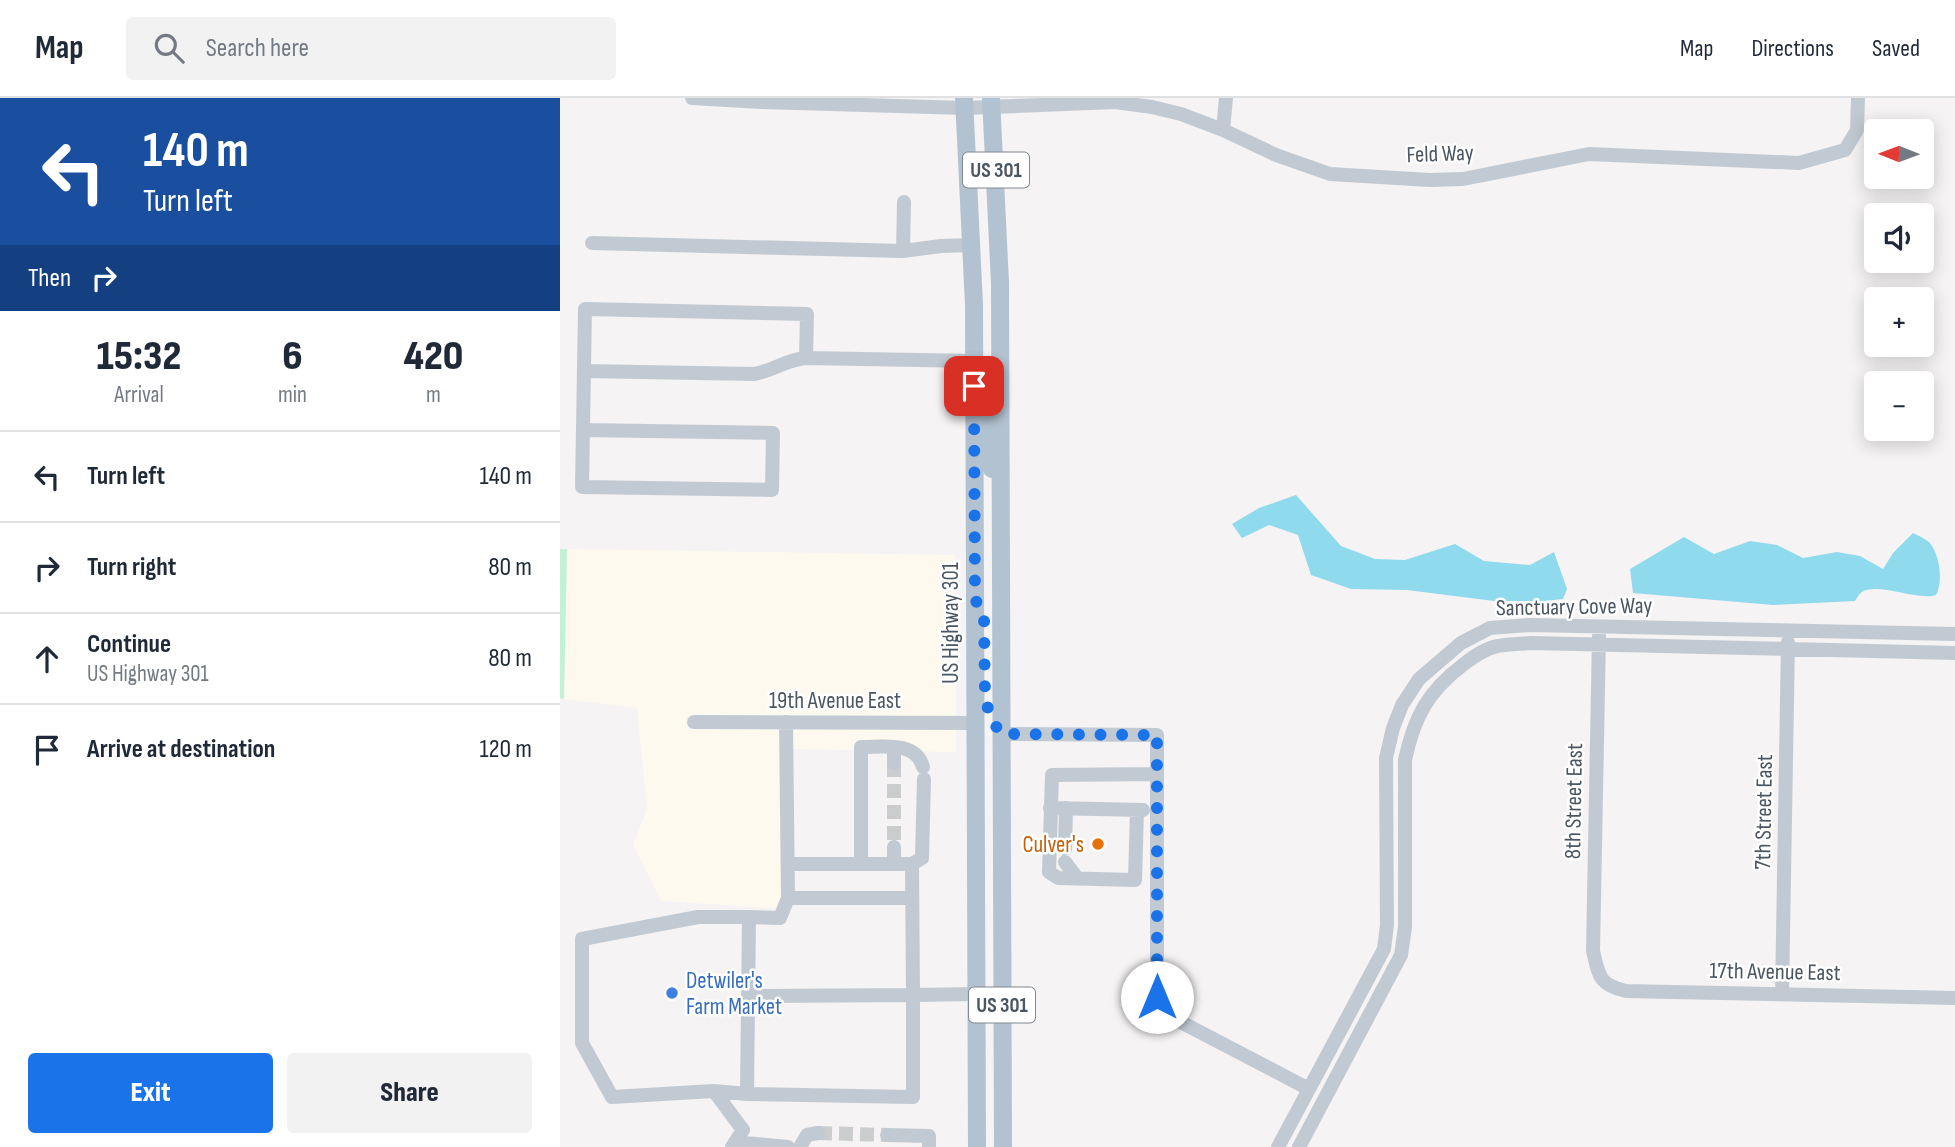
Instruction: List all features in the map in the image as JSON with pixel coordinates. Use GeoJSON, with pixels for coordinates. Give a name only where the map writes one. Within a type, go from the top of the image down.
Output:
{"type":"FeatureCollection","features":[{"type":"Feature","properties":{"kind":"main road","name":"US 301"},"geometry":{"type":"LineString","coordinates":[[992,102],[1000,283],[1003,1147]]}},
{"type":"Feature","properties":{"kind":"main road","name":"US Highway 301"},"geometry":{"type":"LineString","coordinates":[[964,103],[972,245],[974,361],[977,1147]]}},
{"type":"Feature","properties":{"kind":"main road"},"geometry":{"type":"LineString","coordinates":[[974,361],[984,371],[987,382],[988,444],[1000,518]]}},
{"type":"Feature","properties":{"kind":"main road"},"geometry":{"type":"LineString","coordinates":[[975,599],[984,616],[985,696],[990,717],[1001,734]]}},
{"type":"Feature","properties":{"kind":"main road"},"geometry":{"type":"LineString","coordinates":[[976,723],[985,736],[1001,825]]}},
{"type":"Feature","properties":{"kind":"street","name":"Feld Way"},"geometry":{"type":"LineString","coordinates":[[692,98],[761,103],[1115,102],[1181,114],[1276,155],[1330,174],[1430,180],[1463,179],[1589,154],[1739,158],[1799,163],[1844,149],[1857,130],[1858,98]]}},
{"type":"Feature","properties":{"kind":"street"},"geometry":{"type":"LineString","coordinates":[[1223,130],[1227,98]]}},
{"type":"Feature","properties":{"kind":"street"},"geometry":{"type":"LineString","coordinates":[[903,251],[904,202]]}},
{"type":"Feature","properties":{"kind":"street"},"geometry":{"type":"LineString","coordinates":[[592,243],[903,251],[972,245]]}},
{"type":"Feature","properties":{"kind":"street"},"geometry":{"type":"LineString","coordinates":[[583,430],[773,433],[772,491],[582,487],[585,309],[807,314],[806,358]]}},
{"type":"Feature","properties":{"kind":"street"},"geometry":{"type":"LineString","coordinates":[[584,371],[754,374],[769,371],[790,360],[806,358],[974,361]]}},
{"type":"Feature","properties":{"kind":"street","name":"Sanctuary Cove Way"},"geometry":{"type":"LineString","coordinates":[[1278,1147],[1384,949],[1387,925],[1386,758],[1393,728],[1402,705],[1419,679],[1461,643],[1490,628],[1530,625],[1955,634]]}},
{"type":"Feature","properties":{"kind":"street","name":"8th Street East"},"geometry":{"type":"LineString","coordinates":[[1599,627],[1593,951],[1599,976]]}},
{"type":"Feature","properties":{"kind":"street","name":"7th Street East"},"geometry":{"type":"LineString","coordinates":[[1782,994],[1788,631]]}},
{"type":"Feature","properties":{"kind":"street","name":"Sanctuary Cove Way"},"geometry":{"type":"LineString","coordinates":[[1299,1147],[1402,955],[1405,927],[1405,760],[1419,713],[1433,691],[1449,675],[1495,646],[1531,643],[1955,653]]}},
{"type":"Feature","properties":{"kind":"street","name":"19th Avenue East"},"geometry":{"type":"LineString","coordinates":[[694,722],[976,723]]}},
{"type":"Feature","properties":{"kind":"street"},"geometry":{"type":"LineString","coordinates":[[786,722],[789,898],[780,918],[698,918],[582,939],[583,1043],[612,1097],[714,1091],[913,1097],[912,864]]}},
{"type":"Feature","properties":{"kind":"street"},"geometry":{"type":"LineString","coordinates":[[861,723],[861,864]]}},
{"type":"Feature","properties":{"kind":"street"},"geometry":{"type":"LineString","coordinates":[[1001,734],[1157,735],[1157,997],[1165,1013],[1309,1089]]}},
{"type":"Feature","properties":{"kind":"street"},"geometry":{"type":"LineString","coordinates":[[788,864],[912,864],[922,858],[923,773],[920,757],[913,750],[861,747]]}},
{"type":"Feature","properties":{"kind":"street"},"geometry":{"type":"LineString","coordinates":[[894,747],[894,763]]}},
{"type":"Feature","properties":{"kind":"street"},"geometry":{"type":"LineString","coordinates":[[1157,774],[1052,775],[1049,872],[1058,878],[1157,880]]}},
{"type":"Feature","properties":{"kind":"street"},"geometry":{"type":"LineString","coordinates":[[1050,808],[1157,809]]}},
{"type":"Feature","properties":{"kind":"street"},"geometry":{"type":"LineString","coordinates":[[1066,808],[1065,855],[1077,877]]}},
{"type":"Feature","properties":{"kind":"street"},"geometry":{"type":"LineString","coordinates":[[1135,880],[1137,810]]}},
{"type":"Feature","properties":{"kind":"street"},"geometry":{"type":"LineString","coordinates":[[894,847],[894,864]]}},
{"type":"Feature","properties":{"kind":"street"},"geometry":{"type":"LineString","coordinates":[[789,898],[912,898]]}},
{"type":"Feature","properties":{"kind":"street"},"geometry":{"type":"LineString","coordinates":[[747,1094],[749,916]]}},
{"type":"Feature","properties":{"kind":"street","name":"17th Avenue East"},"geometry":{"type":"LineString","coordinates":[[1599,976],[1610,988],[1626,991],[1955,998]]}},
{"type":"Feature","properties":{"kind":"street"},"geometry":{"type":"LineString","coordinates":[[748,996],[976,994]]}},
{"type":"Feature","properties":{"kind":"street"},"geometry":{"type":"LineString","coordinates":[[714,1091],[743,1130],[734,1145],[788,1147]]}},
{"type":"Feature","properties":{"kind":"street"},"geometry":{"type":"LineString","coordinates":[[800,1147],[807,1135],[818,1133]]}},
{"type":"Feature","properties":{"kind":"street"},"geometry":{"type":"LineString","coordinates":[[893,1139],[929,1136],[929,1147]]}},
{"type":"Feature","properties":{"kind":"shaded area"},"geometry":{"type":"Polygon","coordinates":[[[567,549],[955,555],[956,717],[686,717],[688,729],[956,730],[956,752],[792,749],[784,909],[661,901],[633,845],[647,809],[637,708],[564,699],[567,549]]]}},
{"type":"Feature","properties":{"kind":"green space"},"geometry":{"type":"Polygon","coordinates":[[[560,549],[567,549],[564,699],[560,698],[560,549]]]}},
{"type":"Feature","properties":{"kind":"water"},"geometry":{"type":"Polygon","coordinates":[[[1296,495],[1341,546],[1375,559],[1405,560],[1455,544],[1484,561],[1530,565],[1554,552],[1567,589],[1563,599],[1494,601],[1407,590],[1351,589],[1311,575],[1298,535],[1269,525],[1242,538],[1232,524],[1259,508],[1296,495]]]}},
{"type":"Feature","properties":{"kind":"water"},"geometry":{"type":"Polygon","coordinates":[[[1913,533],[1929,542],[1937,557],[1940,577],[1936,595],[1919,596],[1878,589],[1861,593],[1855,601],[1773,605],[1633,593],[1630,569],[1684,537],[1714,554],[1750,541],[1777,545],[1803,558],[1837,552],[1860,556],[1883,569],[1893,553],[1913,533]]]}},
{"type":"Feature","properties":{"kind":"tunnel"},"geometry":{"type":"LineString","coordinates":[[894,763],[894,847]]}},
{"type":"Feature","properties":{"kind":"tunnel"},"geometry":{"type":"LineString","coordinates":[[818,1133],[887,1135]]}},
{"type":"Feature","properties":{"kind":"place","name":"Culver's"},"geometry":{"type":"Point","coordinates":[1098,844]}},
{"type":"Feature","properties":{"kind":"place","name":"Detwiler's Farm Market"},"geometry":{"type":"Point","coordinates":[672,993]}},
{"type":"Feature","properties":{"kind":"route"},"geometry":{"type":"LineString","coordinates":[[974,386],[975,599],[984,616],[985,696],[990,717],[1001,734],[1157,735],[1157,997]]}}]}
